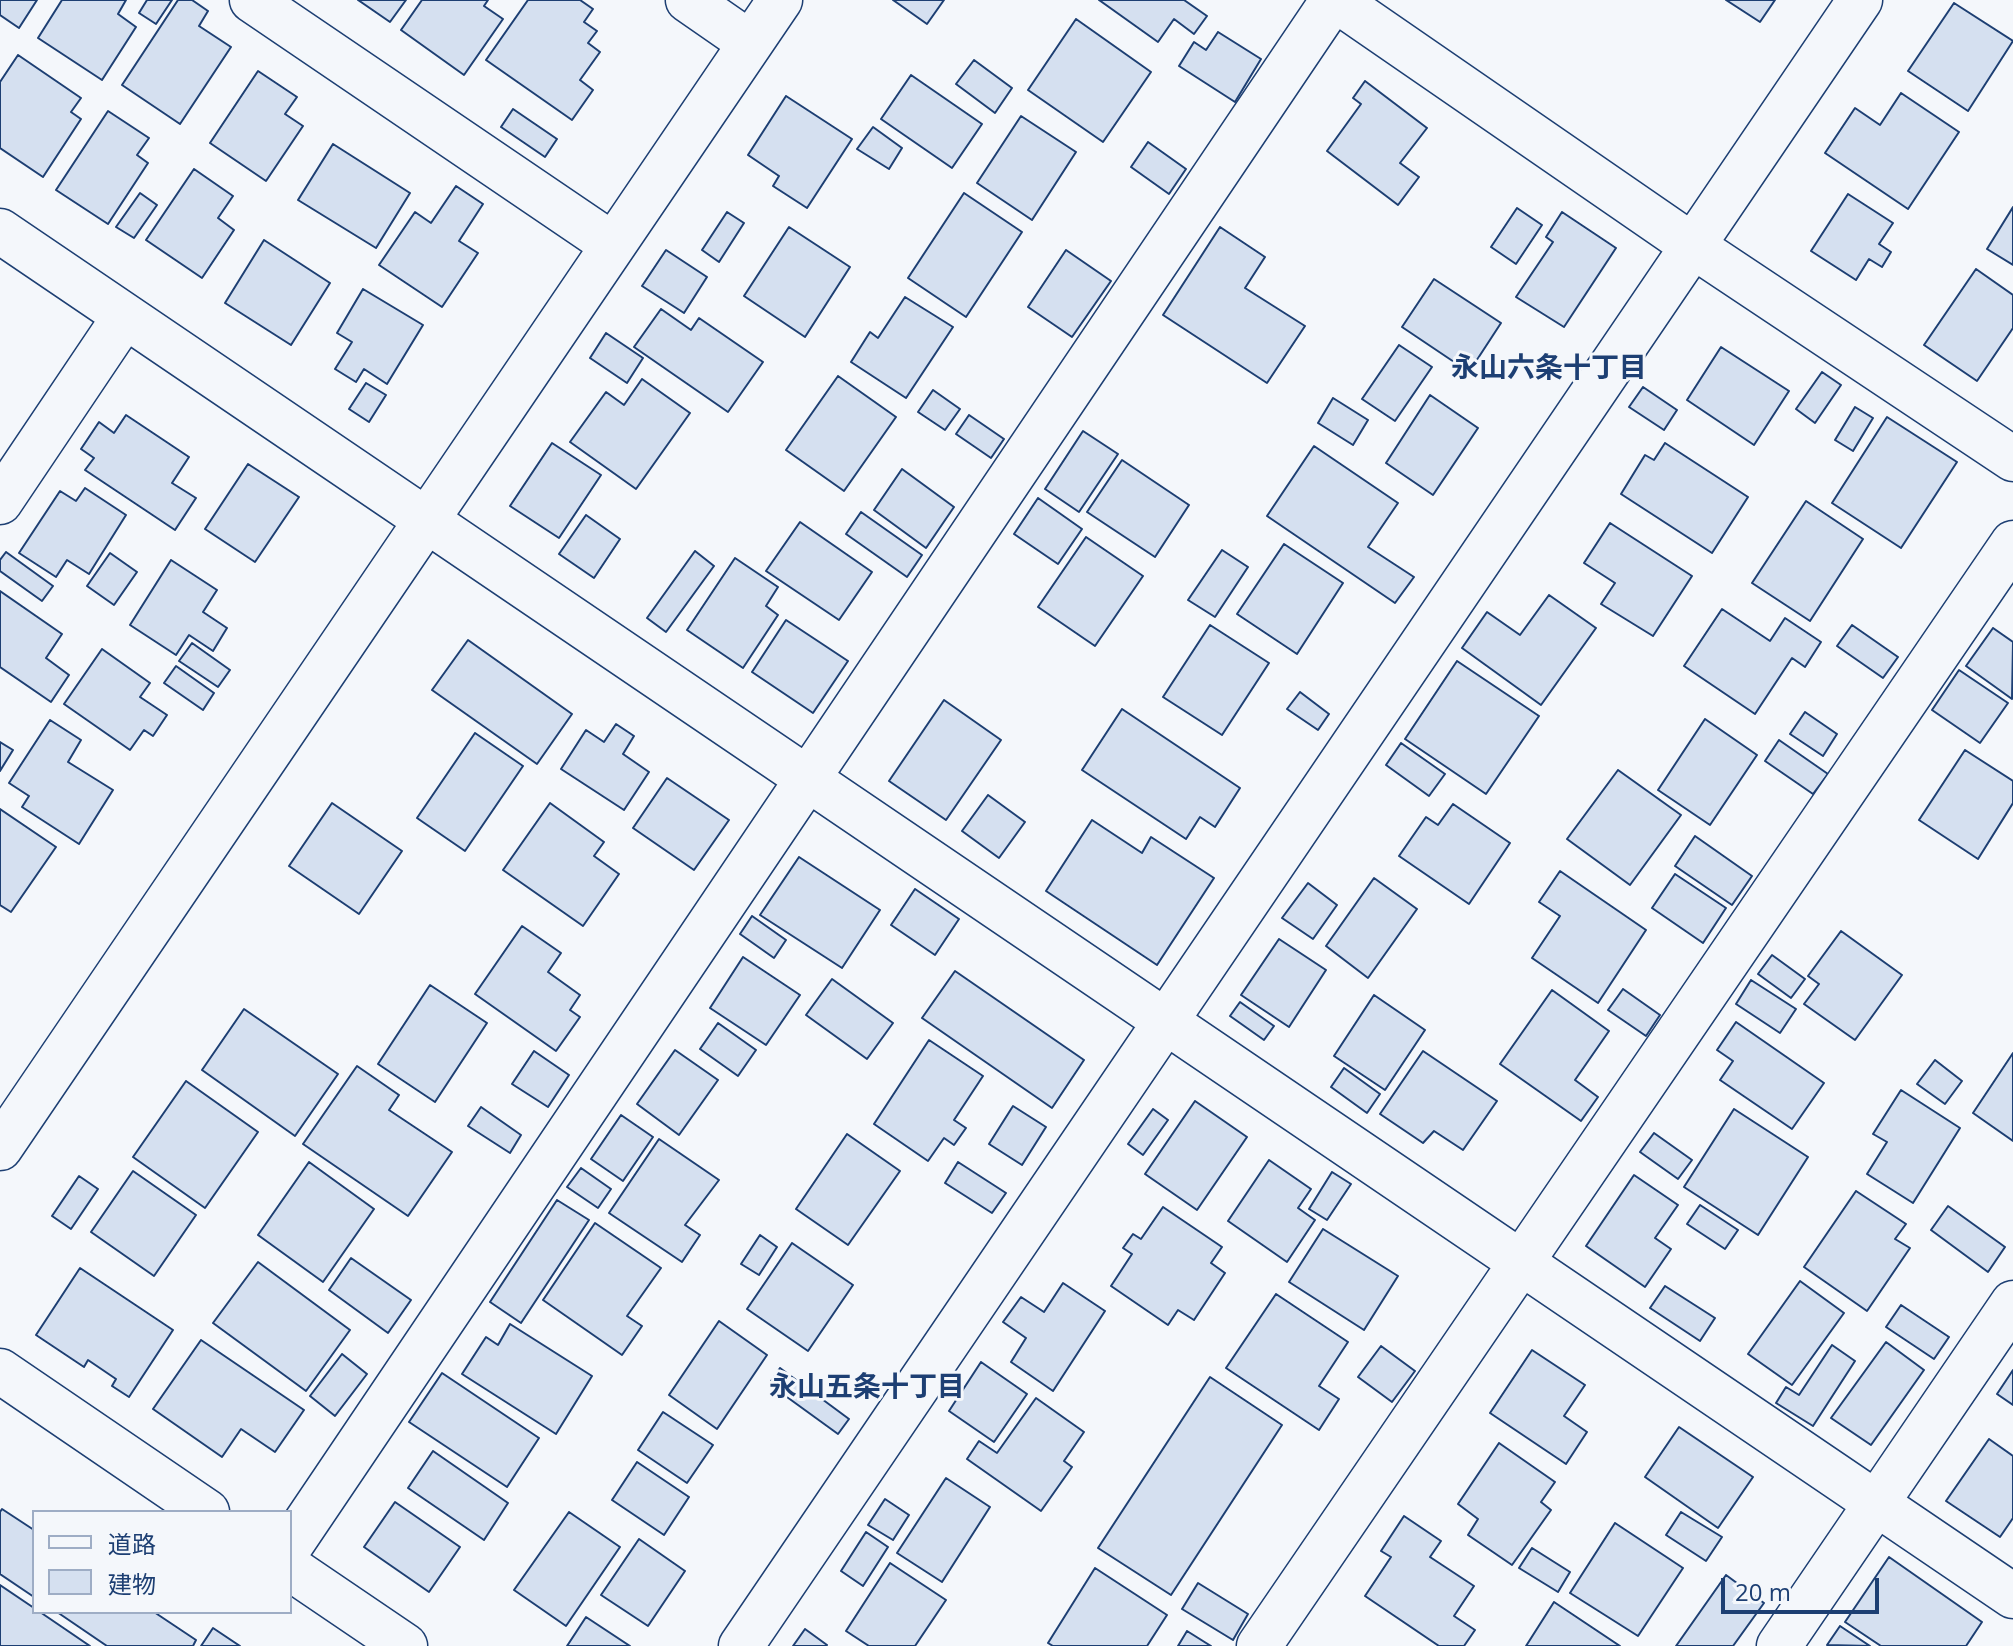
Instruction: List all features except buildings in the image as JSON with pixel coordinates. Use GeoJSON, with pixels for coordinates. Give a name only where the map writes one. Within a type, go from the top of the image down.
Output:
{"type":"FeatureCollection","features":[{"type":"Feature","properties":{"kind":"street"},"geometry":{"type":"LineString","coordinates":[[252,0],[613,245]]}},
{"type":"Feature","properties":{"kind":"street"},"geometry":{"type":"LineString","coordinates":[[688,0],[750,43]]}},
{"type":"Feature","properties":{"kind":"street"},"geometry":{"type":"LineString","coordinates":[[0,1148],[780,0]]}},
{"type":"Feature","properties":{"kind":"street"},"geometry":{"type":"LineString","coordinates":[[292,1543],[1335,0],[1693,246],[2013,459]]}},
{"type":"Feature","properties":{"kind":"street"},"geometry":{"type":"LineString","coordinates":[[741,1646],[1860,0]]}},
{"type":"Feature","properties":{"kind":"street"},"geometry":{"type":"LineString","coordinates":[[0,231],[2013,1596]]}},
{"type":"Feature","properties":{"kind":"street"},"geometry":{"type":"LineString","coordinates":[[0,502],[125,316]]}},
{"type":"Feature","properties":{"kind":"street"},"geometry":{"type":"LineString","coordinates":[[1259,1646],[2013,543]]}},
{"type":"Feature","properties":{"kind":"street"},"geometry":{"type":"LineString","coordinates":[[1779,1646],[2013,1303]]}},
{"type":"Feature","properties":{"kind":"street"},"geometry":{"type":"LineString","coordinates":[[0,1371],[204,1510]]}},
{"type":"Feature","properties":{"kind":"street"},"geometry":{"type":"LineString","coordinates":[[292,1569],[397,1644]]}},
{"type":"Feature","properties":{"kind":"district","name":"永山六条十丁目"},"geometry":{"type":"Point","coordinates":[1549,369]}},
{"type":"Feature","properties":{"kind":"district","name":"永山五条十丁目"},"geometry":{"type":"Point","coordinates":[867,1388]}}]}
